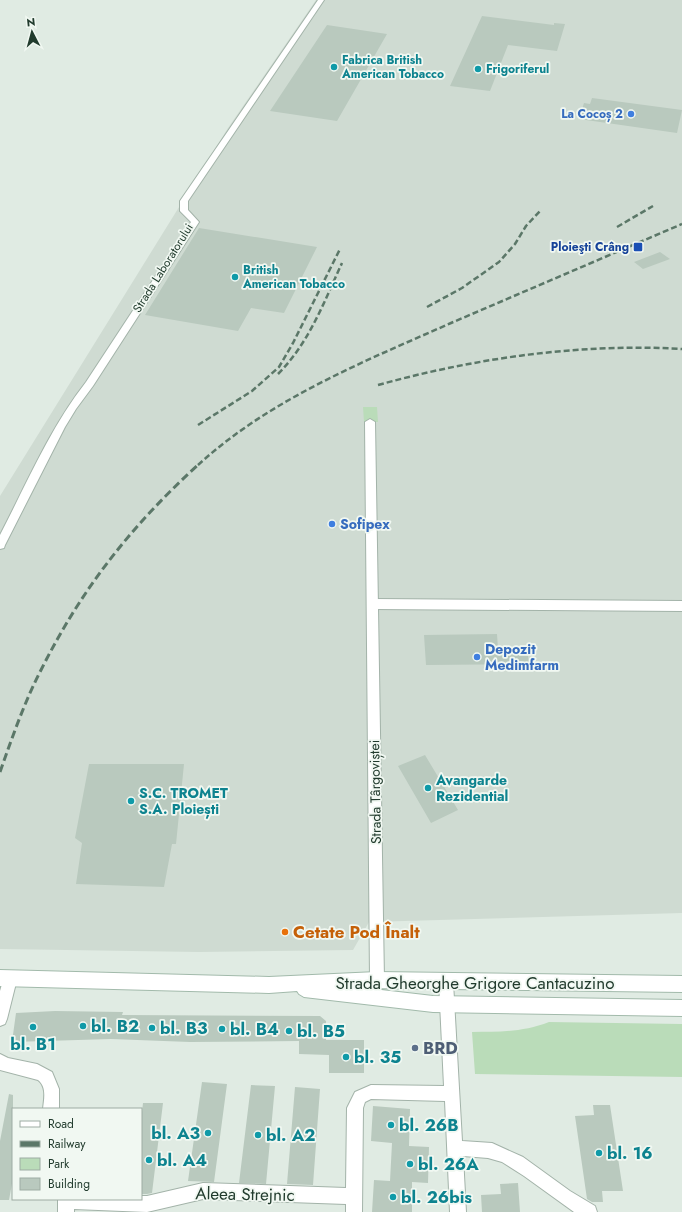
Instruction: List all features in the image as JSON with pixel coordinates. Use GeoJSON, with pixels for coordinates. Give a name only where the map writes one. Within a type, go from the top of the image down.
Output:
{"type":"FeatureCollection","features":[{"type":"Feature","properties":{"kind":"main road"},"geometry":{"type":"LineString","coordinates":[[374,604],[682,606]]}},
{"type":"Feature","properties":{"kind":"main road","name":"Strada Gheorghe Grigore Cantacuzino"},"geometry":{"type":"LineString","coordinates":[[5,978],[269,985],[377,980],[682,984]]}},
{"type":"Feature","properties":{"kind":"main road"},"geometry":{"type":"LineString","coordinates":[[377,980],[378,998]]}},
{"type":"Feature","properties":{"kind":"main road","name":"Strada Gheorghe Grigore Cantacuzino"},"geometry":{"type":"LineString","coordinates":[[269,985],[433,1004],[682,1008]]}},
{"type":"Feature","properties":{"kind":"street","name":"Strada Laboratorului"},"geometry":{"type":"LineString","coordinates":[[0,545],[66,417],[90,384],[195,222],[184,211],[184,201],[320,0]]}},
{"type":"Feature","properties":{"kind":"street","name":"Strada Târgoviștei"},"geometry":{"type":"LineString","coordinates":[[370,422],[374,604],[377,980]]}},
{"type":"Feature","properties":{"kind":"street"},"geometry":{"type":"LineString","coordinates":[[0,1019],[5,978]]}},
{"type":"Feature","properties":{"kind":"street"},"geometry":{"type":"LineString","coordinates":[[446,982],[456,1148],[458,1212]]}},
{"type":"Feature","properties":{"kind":"street"},"geometry":{"type":"LineString","coordinates":[[0,1061],[3,1064],[40,1072],[48,1078],[52,1084],[51,1108]]}},
{"type":"Feature","properties":{"kind":"street"},"geometry":{"type":"LineString","coordinates":[[354,1212],[356,1100],[361,1095],[371,1092],[453,1094]]}},
{"type":"Feature","properties":{"kind":"street"},"geometry":{"type":"LineString","coordinates":[[456,1148],[481,1149],[509,1158],[530,1170],[576,1206],[589,1212]]}},
{"type":"Feature","properties":{"kind":"street","name":"Aleea Strejnic"},"geometry":{"type":"LineString","coordinates":[[66,1204],[148,1204],[202,1191],[354,1196]]}},
{"type":"Feature","properties":{"kind":"shaded area"},"geometry":{"type":"Polygon","coordinates":[[[316,0],[682,0],[682,913],[369,922],[353,950],[199,952],[0,949],[0,496],[228,128],[316,0]]]}},
{"type":"Feature","properties":{"kind":"green space"},"geometry":{"type":"Polygon","coordinates":[[[363,407],[377,407],[378,422],[364,422],[363,407]]]}},
{"type":"Feature","properties":{"kind":"green space"},"geometry":{"type":"Polygon","coordinates":[[[549,1022],[682,1024],[682,1077],[475,1074],[472,1032],[521,1030],[549,1022]]]}},
{"type":"Feature","properties":{"kind":"building","name":"Frigoriferul"},"geometry":{"type":"Polygon","coordinates":[[[482,16],[554,25],[554,23],[565,24],[557,51],[508,45],[490,91],[450,86],[482,16]]]}},
{"type":"Feature","properties":{"kind":"building","name":"Fabrica British American Tobacco"},"geometry":{"type":"Polygon","coordinates":[[[327,25],[387,34],[337,121],[270,111],[327,25]]]}},
{"type":"Feature","properties":{"kind":"building","name":"La Cocoș 2"},"geometry":{"type":"Polygon","coordinates":[[[592,98],[682,110],[677,133],[579,119],[584,103],[590,104],[592,98]]]}},
{"type":"Feature","properties":{"kind":"building","name":"British American Tobacco"},"geometry":{"type":"Polygon","coordinates":[[[199,228],[317,247],[284,313],[251,308],[238,331],[145,315],[199,228]]]}},
{"type":"Feature","properties":{"kind":"building"},"geometry":{"type":"Polygon","coordinates":[[[660,252],[670,259],[643,269],[634,262],[660,252]]]}},
{"type":"Feature","properties":{"kind":"building","name":"Depozit Medimfarm"},"geometry":{"type":"Polygon","coordinates":[[[497,634],[498,649],[527,649],[529,664],[426,665],[424,635],[497,634]]]}},
{"type":"Feature","properties":{"kind":"building","name":"Avangarde Rezidential"},"geometry":{"type":"Polygon","coordinates":[[[425,755],[458,810],[431,823],[398,766],[425,755]]]}},
{"type":"Feature","properties":{"kind":"building","name":"S.C. TROMET S.A. Ploiești"},"geometry":{"type":"Polygon","coordinates":[[[89,764],[184,764],[176,844],[172,844],[164,887],[76,884],[82,843],[75,838],[89,764]]]}},
{"type":"Feature","properties":{"kind":"building"},"geometry":{"type":"Polygon","coordinates":[[[55,1011],[123,1012],[122,1015],[320,1016],[326,1021],[326,1040],[364,1040],[364,1073],[329,1073],[329,1055],[299,1054],[299,1041],[190,1042],[111,1039],[12,1042],[16,1013],[55,1011]]]}},
{"type":"Feature","properties":{"kind":"building","name":"bl. A3"},"geometry":{"type":"Polygon","coordinates":[[[202,1082],[227,1084],[214,1182],[188,1181],[202,1082]]]}},
{"type":"Feature","properties":{"kind":"building","name":"bl. A2"},"geometry":{"type":"Polygon","coordinates":[[[251,1085],[275,1086],[266,1184],[239,1183],[251,1085]]]}},
{"type":"Feature","properties":{"kind":"building"},"geometry":{"type":"Polygon","coordinates":[[[295,1087],[320,1089],[313,1185],[287,1184],[295,1087]]]}},
{"type":"Feature","properties":{"kind":"building"},"geometry":{"type":"Polygon","coordinates":[[[9,1094],[13,1095],[13,1108],[12,1184],[9,1200],[0,1200],[0,1141],[9,1094]]]}},
{"type":"Feature","properties":{"kind":"building","name":"bl. A4"},"geometry":{"type":"Polygon","coordinates":[[[143,1103],[163,1103],[152,1193],[147,1194],[142,1194],[143,1103]]]}},
{"type":"Feature","properties":{"kind":"building","name":"bl. 16"},"geometry":{"type":"Polygon","coordinates":[[[593,1105],[610,1105],[623,1191],[602,1191],[603,1202],[592,1202],[587,1199],[575,1116],[594,1115],[593,1105]]]}},
{"type":"Feature","properties":{"kind":"building"},"geometry":{"type":"Polygon","coordinates":[[[373,1106],[410,1109],[409,1146],[429,1147],[428,1183],[412,1182],[412,1212],[372,1212],[374,1180],[390,1181],[392,1143],[371,1141],[373,1106]]]}},
{"type":"Feature","properties":{"kind":"building"},"geometry":{"type":"Polygon","coordinates":[[[518,1183],[520,1212],[482,1212],[481,1195],[501,1194],[500,1184],[518,1183]]]}},
{"type":"Feature","properties":{"kind":"railway"},"geometry":{"type":"LineString","coordinates":[[617,227],[653,206]]}},
{"type":"Feature","properties":{"kind":"railway"},"geometry":{"type":"LineString","coordinates":[[427,307],[462,288],[499,262],[515,244],[526,226],[540,211]]}},
{"type":"Feature","properties":{"kind":"railway"},"geometry":{"type":"LineString","coordinates":[[198,465],[256,420],[286,401],[318,384],[418,338],[682,224]]}},
{"type":"Feature","properties":{"kind":"railway"},"geometry":{"type":"LineString","coordinates":[[198,425],[252,391],[279,367],[293,343],[340,249]]}},
{"type":"Feature","properties":{"kind":"railway"},"geometry":{"type":"LineString","coordinates":[[278,374],[299,349],[307,336],[342,263]]}},
{"type":"Feature","properties":{"kind":"railway"},"geometry":{"type":"LineString","coordinates":[[378,385],[452,367],[528,355],[605,348],[682,349]]}},
{"type":"Feature","properties":{"kind":"railway"},"geometry":{"type":"LineString","coordinates":[[0,772],[35,682],[57,640],[91,585],[130,534],[199,464]]}},
{"type":"Feature","properties":{"kind":"place","name":"Fabrica British American Tobacco"},"geometry":{"type":"Point","coordinates":[334,67]}},
{"type":"Feature","properties":{"kind":"place","name":"Frigoriferul"},"geometry":{"type":"Point","coordinates":[478,69]}},
{"type":"Feature","properties":{"kind":"place","name":"La Cocoș 2"},"geometry":{"type":"Point","coordinates":[631,114]}},
{"type":"Feature","properties":{"kind":"place","name":"Ploieşti Crâng"},"geometry":{"type":"Point","coordinates":[638,247]}},
{"type":"Feature","properties":{"kind":"place","name":"British American Tobacco"},"geometry":{"type":"Point","coordinates":[235,277]}},
{"type":"Feature","properties":{"kind":"place","name":"Sofipex"},"geometry":{"type":"Point","coordinates":[332,524]}},
{"type":"Feature","properties":{"kind":"place","name":"Depozit Medimfarm"},"geometry":{"type":"Point","coordinates":[477,657]}},
{"type":"Feature","properties":{"kind":"place","name":"Avangarde Rezidential"},"geometry":{"type":"Point","coordinates":[428,788]}},
{"type":"Feature","properties":{"kind":"place","name":"S.C. TROMET S.A. Ploiești"},"geometry":{"type":"Point","coordinates":[131,801]}},
{"type":"Feature","properties":{"kind":"place","name":"Cetate Pod Înalt"},"geometry":{"type":"Point","coordinates":[285,932]}},
{"type":"Feature","properties":{"kind":"place","name":"bl. B2"},"geometry":{"type":"Point","coordinates":[83,1026]}},
{"type":"Feature","properties":{"kind":"place","name":"bl. B1"},"geometry":{"type":"Point","coordinates":[33,1027]}},
{"type":"Feature","properties":{"kind":"place","name":"bl. B3"},"geometry":{"type":"Point","coordinates":[152,1028]}},
{"type":"Feature","properties":{"kind":"place","name":"bl. B4"},"geometry":{"type":"Point","coordinates":[222,1029]}},
{"type":"Feature","properties":{"kind":"place","name":"bl. B5"},"geometry":{"type":"Point","coordinates":[289,1031]}},
{"type":"Feature","properties":{"kind":"place","name":"BRD"},"geometry":{"type":"Point","coordinates":[415,1048]}},
{"type":"Feature","properties":{"kind":"place","name":"bl. 35"},"geometry":{"type":"Point","coordinates":[346,1057]}},
{"type":"Feature","properties":{"kind":"place","name":"bl. 26B"},"geometry":{"type":"Point","coordinates":[391,1125]}},
{"type":"Feature","properties":{"kind":"place","name":"bl. A3"},"geometry":{"type":"Point","coordinates":[208,1133]}},
{"type":"Feature","properties":{"kind":"place","name":"bl. A2"},"geometry":{"type":"Point","coordinates":[258,1135]}},
{"type":"Feature","properties":{"kind":"place","name":"bl. 16"},"geometry":{"type":"Point","coordinates":[599,1153]}},
{"type":"Feature","properties":{"kind":"place","name":"bl. A4"},"geometry":{"type":"Point","coordinates":[149,1160]}},
{"type":"Feature","properties":{"kind":"place","name":"bl. 26A"},"geometry":{"type":"Point","coordinates":[410,1164]}},
{"type":"Feature","properties":{"kind":"place","name":"bl. 26bis"},"geometry":{"type":"Point","coordinates":[393,1197]}}]}
